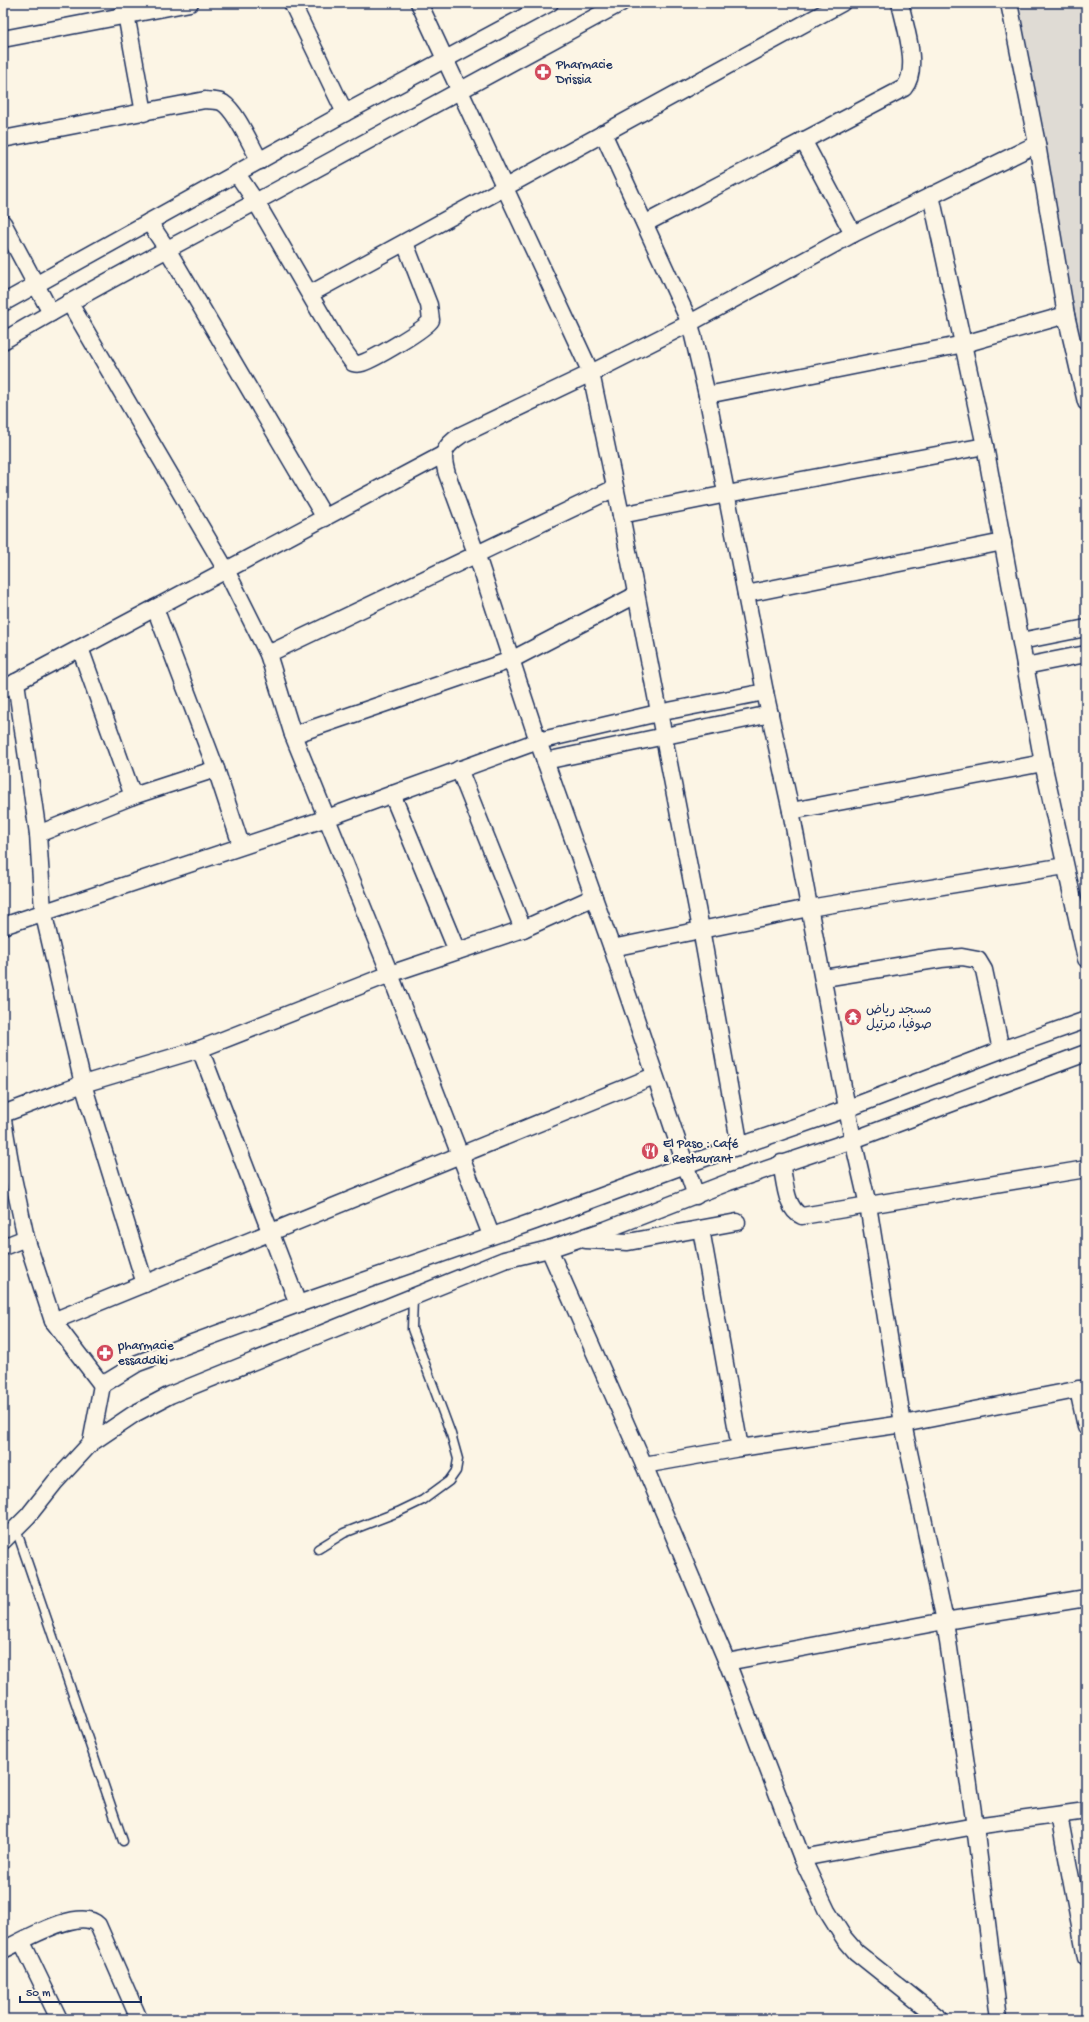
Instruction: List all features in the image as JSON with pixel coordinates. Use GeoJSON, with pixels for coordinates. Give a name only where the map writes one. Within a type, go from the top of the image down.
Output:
{"type":"FeatureCollection","features":[{"type":"Feature","properties":{"kind":"street"},"geometry":{"type":"LineString","coordinates":[[3,39],[126,10],[190,3]]}},
{"type":"Feature","properties":{"kind":"street"},"geometry":{"type":"LineString","coordinates":[[292,3],[345,113]]}},
{"type":"Feature","properties":{"kind":"street"},"geometry":{"type":"LineString","coordinates":[[418,3],[503,188],[591,373],[621,515],[658,713],[701,929],[740,1147]]}},
{"type":"Feature","properties":{"kind":"street"},"geometry":{"type":"LineString","coordinates":[[3,341],[70,302],[256,202],[276,189],[459,92],[621,3]]}},
{"type":"Feature","properties":{"kind":"street"},"geometry":{"type":"LineString","coordinates":[[310,294],[842,3]]}},
{"type":"Feature","properties":{"kind":"street"},"geometry":{"type":"LineString","coordinates":[[646,223],[904,88],[909,82],[911,71],[910,53],[900,3]]}},
{"type":"Feature","properties":{"kind":"street"},"geometry":{"type":"LineString","coordinates":[[1008,3],[1037,144],[1066,316],[1086,402]]}},
{"type":"Feature","properties":{"kind":"street"},"geometry":{"type":"LineString","coordinates":[[3,303],[345,113],[444,61],[543,4]]}},
{"type":"Feature","properties":{"kind":"street"},"geometry":{"type":"LineString","coordinates":[[126,10],[144,113]]}},
{"type":"Feature","properties":{"kind":"street"},"geometry":{"type":"LineString","coordinates":[[3,139],[144,113],[205,100],[221,102],[231,110],[260,161]]}},
{"type":"Feature","properties":{"kind":"street"},"geometry":{"type":"LineString","coordinates":[[603,133],[646,223],[690,323],[728,494],[746,594],[824,978],[849,1108],[853,1140],[868,1205],[903,1424],[945,1621],[975,1826],[999,2019]]}},
{"type":"Feature","properties":{"kind":"street"},"geometry":{"type":"LineString","coordinates":[[803,140],[853,234]]}},
{"type":"Feature","properties":{"kind":"street"},"geometry":{"type":"LineString","coordinates":[[696,1196],[654,1076],[612,948],[538,741],[476,553],[447,474],[444,454],[450,442],[461,435],[591,373],[690,323],[853,234],[1037,144]]}},
{"type":"Feature","properties":{"kind":"street"},"geometry":{"type":"LineString","coordinates":[[237,174],[256,202],[335,338],[350,360],[357,364],[365,362],[414,334],[426,326],[431,320],[429,305],[405,243]]}},
{"type":"Feature","properties":{"kind":"street"},"geometry":{"type":"LineString","coordinates":[[931,195],[985,446],[1043,763],[1064,866],[1086,959]]}},
{"type":"Feature","properties":{"kind":"street"},"geometry":{"type":"LineString","coordinates":[[150,222],[168,250],[325,518]]}},
{"type":"Feature","properties":{"kind":"street"},"geometry":{"type":"LineString","coordinates":[[3,223],[51,313]]}},
{"type":"Feature","properties":{"kind":"street"},"geometry":{"type":"LineString","coordinates":[[70,302],[226,570],[268,654],[293,735],[390,974],[491,1235]]}},
{"type":"Feature","properties":{"kind":"street"},"geometry":{"type":"LineString","coordinates":[[707,395],[964,344],[1066,316]]}},
{"type":"Feature","properties":{"kind":"street"},"geometry":{"type":"LineString","coordinates":[[621,515],[985,446]]}},
{"type":"Feature","properties":{"kind":"street"},"geometry":{"type":"LineString","coordinates":[[145,1284],[83,1084],[44,911],[38,834],[10,685],[444,454]]}},
{"type":"Feature","properties":{"kind":"street"},"geometry":{"type":"LineString","coordinates":[[268,654],[476,553],[615,488]]}},
{"type":"Feature","properties":{"kind":"street"},"geometry":{"type":"LineString","coordinates":[[746,594],[1003,542]]}},
{"type":"Feature","properties":{"kind":"street"},"geometry":{"type":"LineString","coordinates":[[293,735],[511,660],[636,595]]}},
{"type":"Feature","properties":{"kind":"street"},"geometry":{"type":"LineString","coordinates":[[155,608],[216,769],[241,845]]}},
{"type":"Feature","properties":{"kind":"street"},"geometry":{"type":"LineString","coordinates":[[1021,642],[1086,628]]}},
{"type":"Feature","properties":{"kind":"street"},"geometry":{"type":"LineString","coordinates":[[80,648],[134,796]]}},
{"type":"Feature","properties":{"kind":"street"},"geometry":{"type":"LineString","coordinates":[[1025,666],[1086,654]]}},
{"type":"Feature","properties":{"kind":"street"},"geometry":{"type":"LineString","coordinates":[[3,926],[241,845],[326,818],[538,741],[658,713],[766,692]]}},
{"type":"Feature","properties":{"kind":"street"},"geometry":{"type":"LineString","coordinates":[[545,761],[770,714]]}},
{"type":"Feature","properties":{"kind":"street"},"geometry":{"type":"LineString","coordinates":[[791,811],[1043,763]]}},
{"type":"Feature","properties":{"kind":"street"},"geometry":{"type":"LineString","coordinates":[[38,834],[134,796],[216,769]]}},
{"type":"Feature","properties":{"kind":"street"},"geometry":{"type":"LineString","coordinates":[[459,769],[523,929]]}},
{"type":"Feature","properties":{"kind":"street"},"geometry":{"type":"LineString","coordinates":[[392,794],[457,951]]}},
{"type":"Feature","properties":{"kind":"street"},"geometry":{"type":"LineString","coordinates":[[612,948],[810,908],[1064,866]]}},
{"type":"Feature","properties":{"kind":"street"},"geometry":{"type":"LineString","coordinates":[[3,1114],[83,1084],[200,1049],[390,974],[523,929],[594,897]]}},
{"type":"Feature","properties":{"kind":"street"},"geometry":{"type":"LineString","coordinates":[[824,978],[941,959],[962,957],[978,960],[982,964],[986,977],[1001,1050]]}},
{"type":"Feature","properties":{"kind":"street"},"geometry":{"type":"LineString","coordinates":[[91,1443],[102,1385],[138,1363],[298,1304],[491,1235],[535,1221],[684,1164],[740,1147],[849,1108],[1001,1050],[1086,1020]]}},
{"type":"Feature","properties":{"kind":"street"},"geometry":{"type":"LineString","coordinates":[[200,1049],[298,1304]]}},
{"type":"Feature","properties":{"kind":"street"},"geometry":{"type":"LineString","coordinates":[[3,1542],[91,1443],[134,1414],[170,1395],[504,1260],[578,1240],[781,1163],[853,1140],[1086,1053]]}},
{"type":"Feature","properties":{"kind":"street"},"geometry":{"type":"LineString","coordinates":[[53,1321],[654,1076]]}},
{"type":"Feature","properties":{"kind":"street"},"geometry":{"type":"LineString","coordinates":[[3,1120],[12,1173],[26,1238],[53,1321],[102,1385]]}},
{"type":"Feature","properties":{"kind":"street"},"geometry":{"type":"LineString","coordinates":[[781,1163],[791,1206],[798,1214],[808,1216],[1086,1169]]}},
{"type":"Feature","properties":{"kind":"street"},"geometry":{"type":"LineString","coordinates":[[578,1240],[628,1242],[737,1222]]}},
{"type":"Feature","properties":{"kind":"street"},"geometry":{"type":"LineString","coordinates":[[701,1229],[740,1448]]}},
{"type":"Feature","properties":{"kind":"street"},"geometry":{"type":"LineString","coordinates":[[3,1247],[26,1238]]}},
{"type":"Feature","properties":{"kind":"street"},"geometry":{"type":"LineString","coordinates":[[549,1249],[644,1465],[727,1662],[802,1858],[827,1911],[852,1948],[940,2019]]}},
{"type":"Feature","properties":{"kind":"street"},"geometry":{"type":"LineString","coordinates":[[644,1465],[740,1448],[903,1424],[1082,1388],[1086,1427]]}},
{"type":"Feature","properties":{"kind":"street"},"geometry":{"type":"LineString","coordinates":[[727,1662],[945,1621],[1086,1598]]}},
{"type":"Feature","properties":{"kind":"street"},"geometry":{"type":"LineString","coordinates":[[802,1858],[975,1826],[1086,1810]]}},
{"type":"Feature","properties":{"kind":"street"},"geometry":{"type":"LineString","coordinates":[[1059,1815],[1086,1958]]}},
{"type":"Feature","properties":{"kind":"street"},"geometry":{"type":"LineString","coordinates":[[3,1950],[53,1927],[75,1920],[88,1920],[95,1922],[98,1925],[139,2019]]}},
{"type":"Feature","properties":{"kind":"street"},"geometry":{"type":"LineString","coordinates":[[22,1942],[59,2019]]}},
{"type":"Feature","properties":{"kind":"lane"},"geometry":{"type":"LineString","coordinates":[[318,1549],[344,1532],[398,1512],[423,1500],[449,1481],[456,1471],[458,1459],[451,1434],[412,1329],[413,1297]]}},
{"type":"Feature","properties":{"kind":"lane"},"geometry":{"type":"LineString","coordinates":[[16,1529],[123,1841]]}},
{"type":"Feature","properties":{"kind":"shaded area"},"geometry":{"type":"Polygon","coordinates":[[[1017,3],[1086,3],[1086,422],[1017,3]]]}},
{"type":"Feature","properties":{"kind":"place","name":"Pharmacie Drissia"},"geometry":{"type":"Point","coordinates":[543,72]}},
{"type":"Feature","properties":{"kind":"place","name":"مسجد رياض صوفيا، مرتیل"},"geometry":{"type":"Point","coordinates":[853,1017]}},
{"type":"Feature","properties":{"kind":"place","name":"El Paso : Café & Restaurant"},"geometry":{"type":"Point","coordinates":[650,1151]}},
{"type":"Feature","properties":{"kind":"place","name":"pharmacie essaddiki"},"geometry":{"type":"Point","coordinates":[105,1353]}}]}
